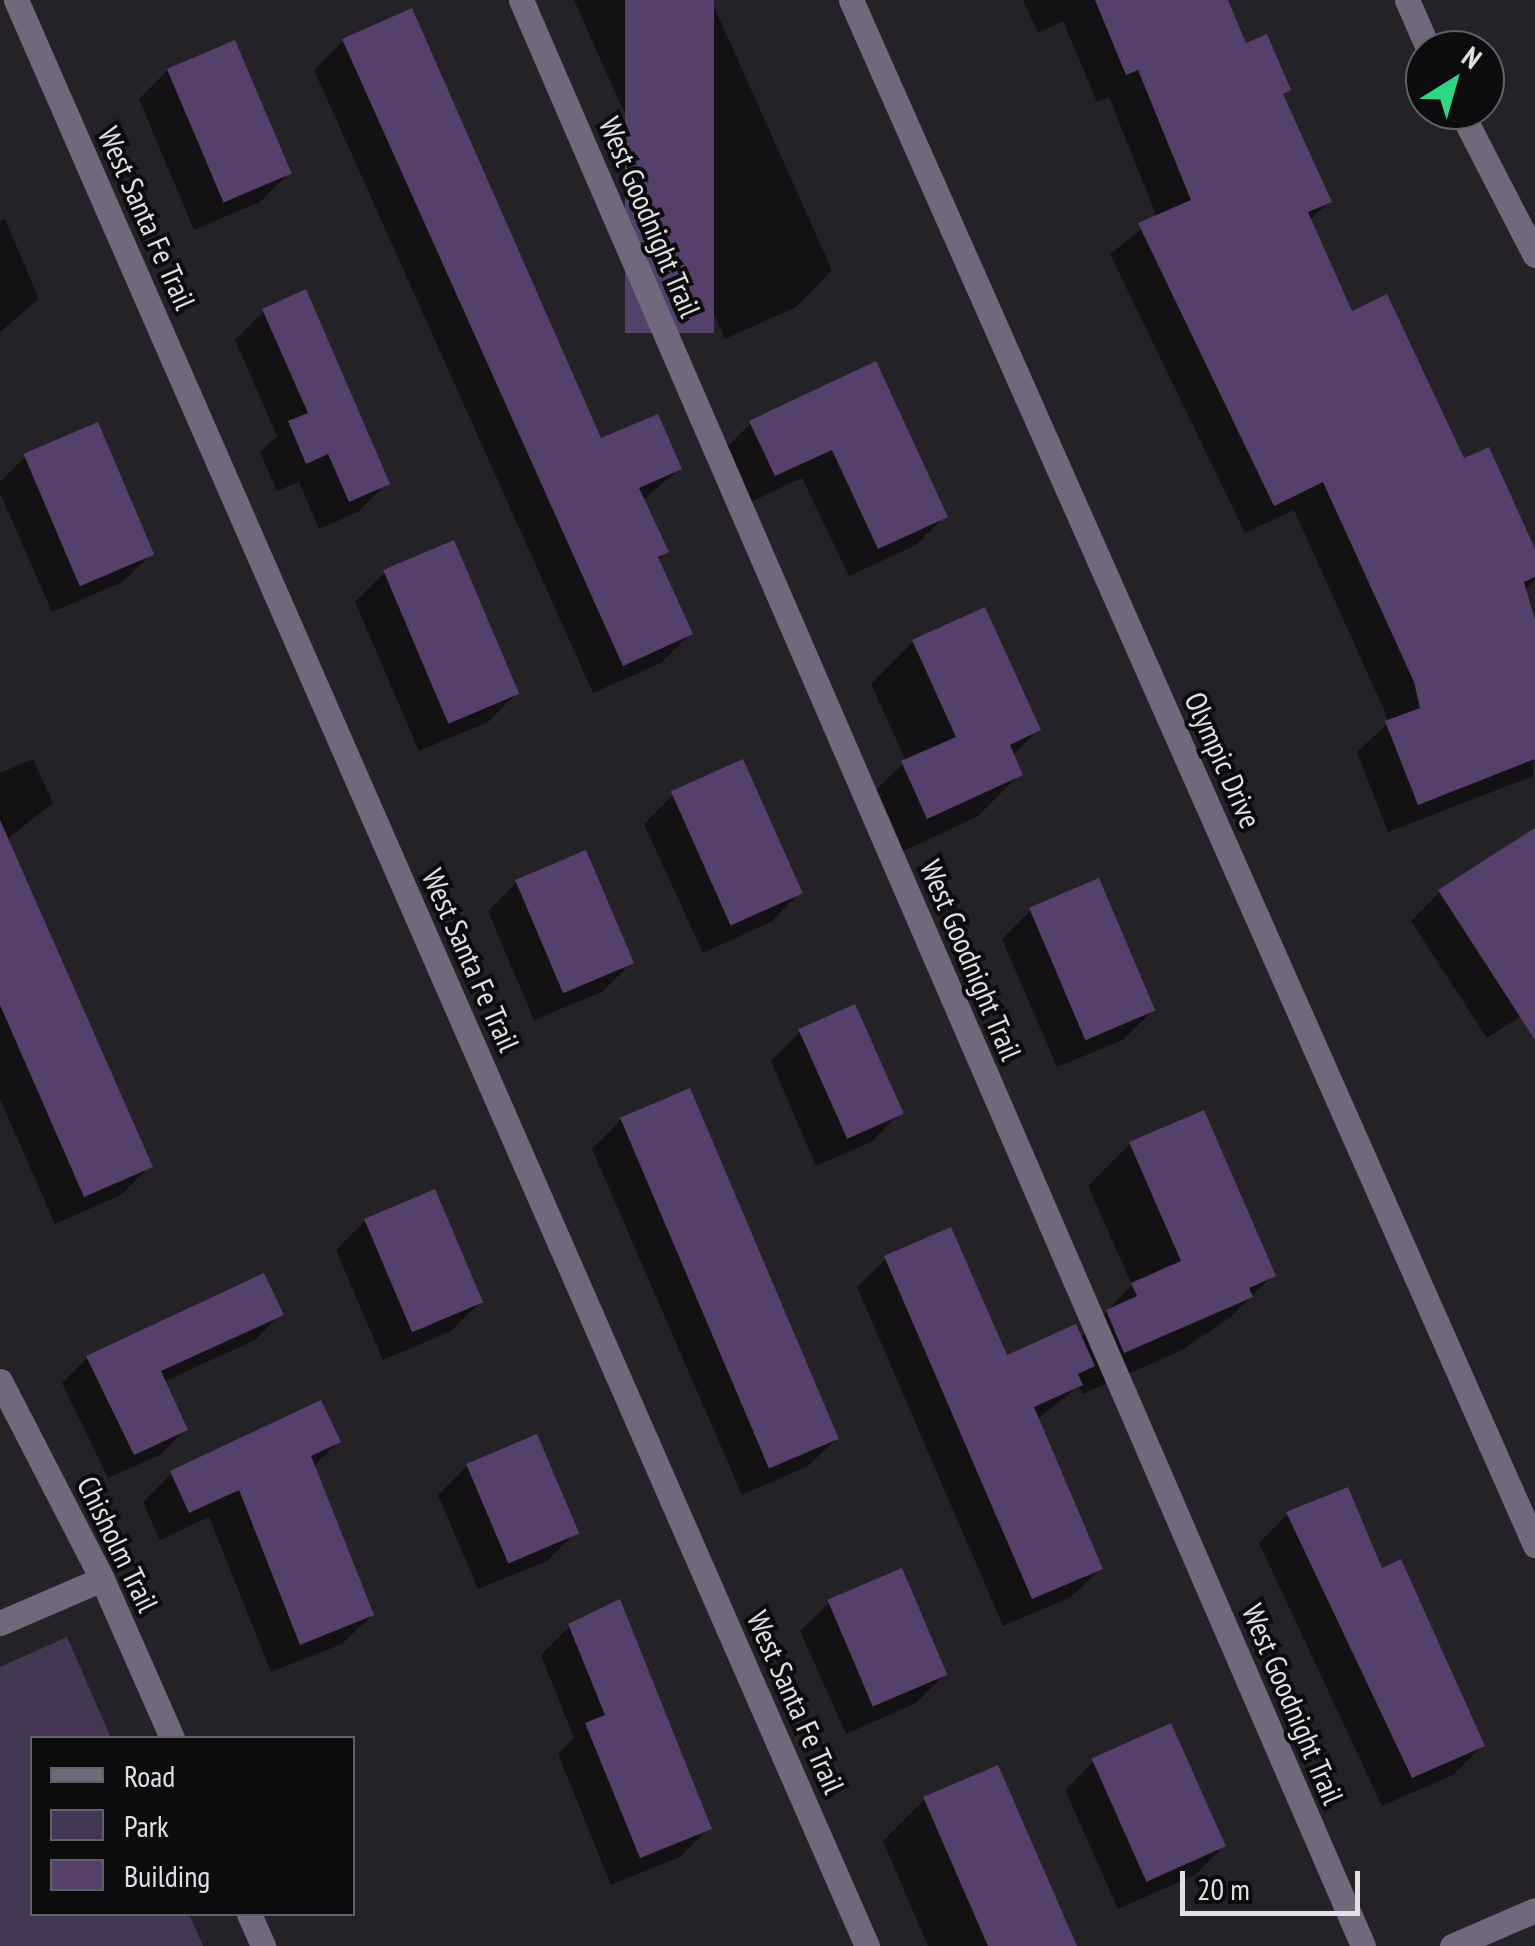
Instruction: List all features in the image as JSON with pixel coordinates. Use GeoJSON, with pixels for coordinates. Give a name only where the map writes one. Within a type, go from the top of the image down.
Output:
{"type":"FeatureCollection","features":[{"type":"Feature","properties":{"kind":"street","name":"West Santa Fe Trail"},"geometry":{"type":"LineString","coordinates":[[16,0],[867,1946]]}},
{"type":"Feature","properties":{"kind":"street","name":"West Goodnight Trail"},"geometry":{"type":"LineString","coordinates":[[521,0],[1362,1946]]}},
{"type":"Feature","properties":{"kind":"street","name":"Olympic Drive"},"geometry":{"type":"LineString","coordinates":[[851,0],[1535,1545]]}},
{"type":"Feature","properties":{"kind":"street"},"geometry":{"type":"LineString","coordinates":[[1407,0],[1420,30]]}},
{"type":"Feature","properties":{"kind":"street"},"geometry":{"type":"LineString","coordinates":[[1470,130],[1535,255]]}},
{"type":"Feature","properties":{"kind":"street","name":"Chisholm Trail"},"geometry":{"type":"LineString","coordinates":[[0,1381],[102,1579],[171,1736]]}},
{"type":"Feature","properties":{"kind":"street"},"geometry":{"type":"LineString","coordinates":[[0,1623],[102,1579]]}},
{"type":"Feature","properties":{"kind":"street"},"geometry":{"type":"LineString","coordinates":[[1452,1946],[1535,1910]]}},
{"type":"Feature","properties":{"kind":"street"},"geometry":{"type":"LineString","coordinates":[[250,1916],[263,1946]]}},
{"type":"Feature","properties":{"kind":"green space"},"geometry":{"type":"Polygon","coordinates":[[[67,1637],[110,1736],[30,1736],[30,1916],[190,1916],[203,1946],[0,1946],[0,1667],[67,1637]]]}},
{"type":"Feature","properties":{"kind":"building"},"geometry":{"type":"Polygon","coordinates":[[[625,0],[714,0],[714,333],[625,333],[625,0]]]}},
{"type":"Feature","properties":{"kind":"building"},"geometry":{"type":"Polygon","coordinates":[[[1095,0],[1228,0],[1246,43],[1267,34],[1291,90],[1283,94],[1332,202],[1308,212],[1352,311],[1387,294],[1464,458],[1489,447],[1535,549],[1535,577],[1524,582],[1535,620],[1535,759],[1418,805],[1385,721],[1420,708],[1414,682],[1323,482],[1274,506],[1138,223],[1191,200],[1138,70],[1126,75],[1095,0]]]}},
{"type":"Feature","properties":{"kind":"building"},"geometry":{"type":"Polygon","coordinates":[[[412,8],[601,438],[658,414],[682,469],[639,488],[669,552],[658,557],[693,634],[623,666],[342,39],[412,8]]]}},
{"type":"Feature","properties":{"kind":"building"},"geometry":{"type":"Polygon","coordinates":[[[235,40],[292,173],[224,202],[167,69],[235,40]]]}},
{"type":"Feature","properties":{"kind":"building"},"geometry":{"type":"Polygon","coordinates":[[[306,289],[390,484],[349,502],[328,454],[306,464],[288,421],[308,413],[262,309],[306,289]]]}},
{"type":"Feature","properties":{"kind":"building"},"geometry":{"type":"Polygon","coordinates":[[[876,361],[948,517],[878,549],[832,450],[775,476],[749,421],[876,361]]]}},
{"type":"Feature","properties":{"kind":"building"},"geometry":{"type":"Polygon","coordinates":[[[98,422],[154,555],[80,586],[23,454],[98,422]]]}},
{"type":"Feature","properties":{"kind":"building"},"geometry":{"type":"Polygon","coordinates":[[[454,540],[519,694],[448,724],[383,570],[454,540]]]}},
{"type":"Feature","properties":{"kind":"building"},"geometry":{"type":"Polygon","coordinates":[[[985,607],[1041,730],[1010,745],[1023,775],[927,819],[901,761],[956,737],[912,640],[985,607]]]}},
{"type":"Feature","properties":{"kind":"building"},"geometry":{"type":"Polygon","coordinates":[[[743,759],[803,893],[731,925],[671,791],[743,759]]]}},
{"type":"Feature","properties":{"kind":"building"},"geometry":{"type":"Polygon","coordinates":[[[0,820],[153,1167],[84,1197],[0,1005],[0,820]]]}},
{"type":"Feature","properties":{"kind":"building"},"geometry":{"type":"Polygon","coordinates":[[[1535,828],[1535,1040],[1438,890],[1535,828]]]}},
{"type":"Feature","properties":{"kind":"building"},"geometry":{"type":"Polygon","coordinates":[[[586,850],[634,963],[563,993],[515,880],[586,850]]]}},
{"type":"Feature","properties":{"kind":"building"},"geometry":{"type":"Polygon","coordinates":[[[1099,878],[1155,1011],[1085,1040],[1029,908],[1099,878]]]}},
{"type":"Feature","properties":{"kind":"building"},"geometry":{"type":"Polygon","coordinates":[[[855,1004],[904,1114],[847,1139],[798,1029],[855,1004]]]}},
{"type":"Feature","properties":{"kind":"building"},"geometry":{"type":"Polygon","coordinates":[[[690,1088],[839,1439],[769,1468],[620,1118],[690,1088]]]}},
{"type":"Feature","properties":{"kind":"building"},"geometry":{"type":"Polygon","coordinates":[[[1204,1110],[1276,1276],[1249,1288],[1253,1297],[1124,1353],[1106,1310],[1137,1296],[1131,1283],[1181,1261],[1129,1142],[1204,1110]]]}},
{"type":"Feature","properties":{"kind":"building"},"geometry":{"type":"Polygon","coordinates":[[[435,1189],[483,1302],[412,1332],[364,1219],[435,1189]]]}},
{"type":"Feature","properties":{"kind":"building"},"geometry":{"type":"Polygon","coordinates":[[[951,1227],[1007,1355],[1076,1324],[1095,1366],[1078,1374],[1083,1385],[1034,1407],[1103,1569],[1032,1599],[884,1256],[951,1227]]]}},
{"type":"Feature","properties":{"kind":"building"},"geometry":{"type":"Polygon","coordinates":[[[264,1273],[284,1315],[161,1371],[188,1430],[134,1455],[86,1356],[264,1273]]]}},
{"type":"Feature","properties":{"kind":"building"},"geometry":{"type":"Polygon","coordinates":[[[321,1400],[341,1442],[311,1456],[374,1615],[300,1645],[239,1490],[189,1513],[170,1471],[321,1400]]]}},
{"type":"Feature","properties":{"kind":"building"},"geometry":{"type":"Polygon","coordinates":[[[537,1434],[579,1533],[508,1564],[466,1464],[537,1434]]]}},
{"type":"Feature","properties":{"kind":"building"},"geometry":{"type":"Polygon","coordinates":[[[1348,1487],[1382,1568],[1401,1559],[1485,1746],[1412,1778],[1286,1512],[1348,1487]]]}},
{"type":"Feature","properties":{"kind":"building"},"geometry":{"type":"Polygon","coordinates":[[[902,1568],[947,1675],[873,1706],[827,1600],[902,1568]]]}},
{"type":"Feature","properties":{"kind":"building"},"geometry":{"type":"Polygon","coordinates":[[[620,1599],[712,1829],[640,1858],[585,1723],[605,1715],[568,1624],[620,1599]]]}},
{"type":"Feature","properties":{"kind":"building"},"geometry":{"type":"Polygon","coordinates":[[[1171,1723],[1226,1846],[1146,1882],[1092,1758],[1171,1723]]]}},
{"type":"Feature","properties":{"kind":"building"},"geometry":{"type":"Polygon","coordinates":[[[998,1765],[1077,1946],[988,1946],[923,1797],[998,1765]]]}}]}
